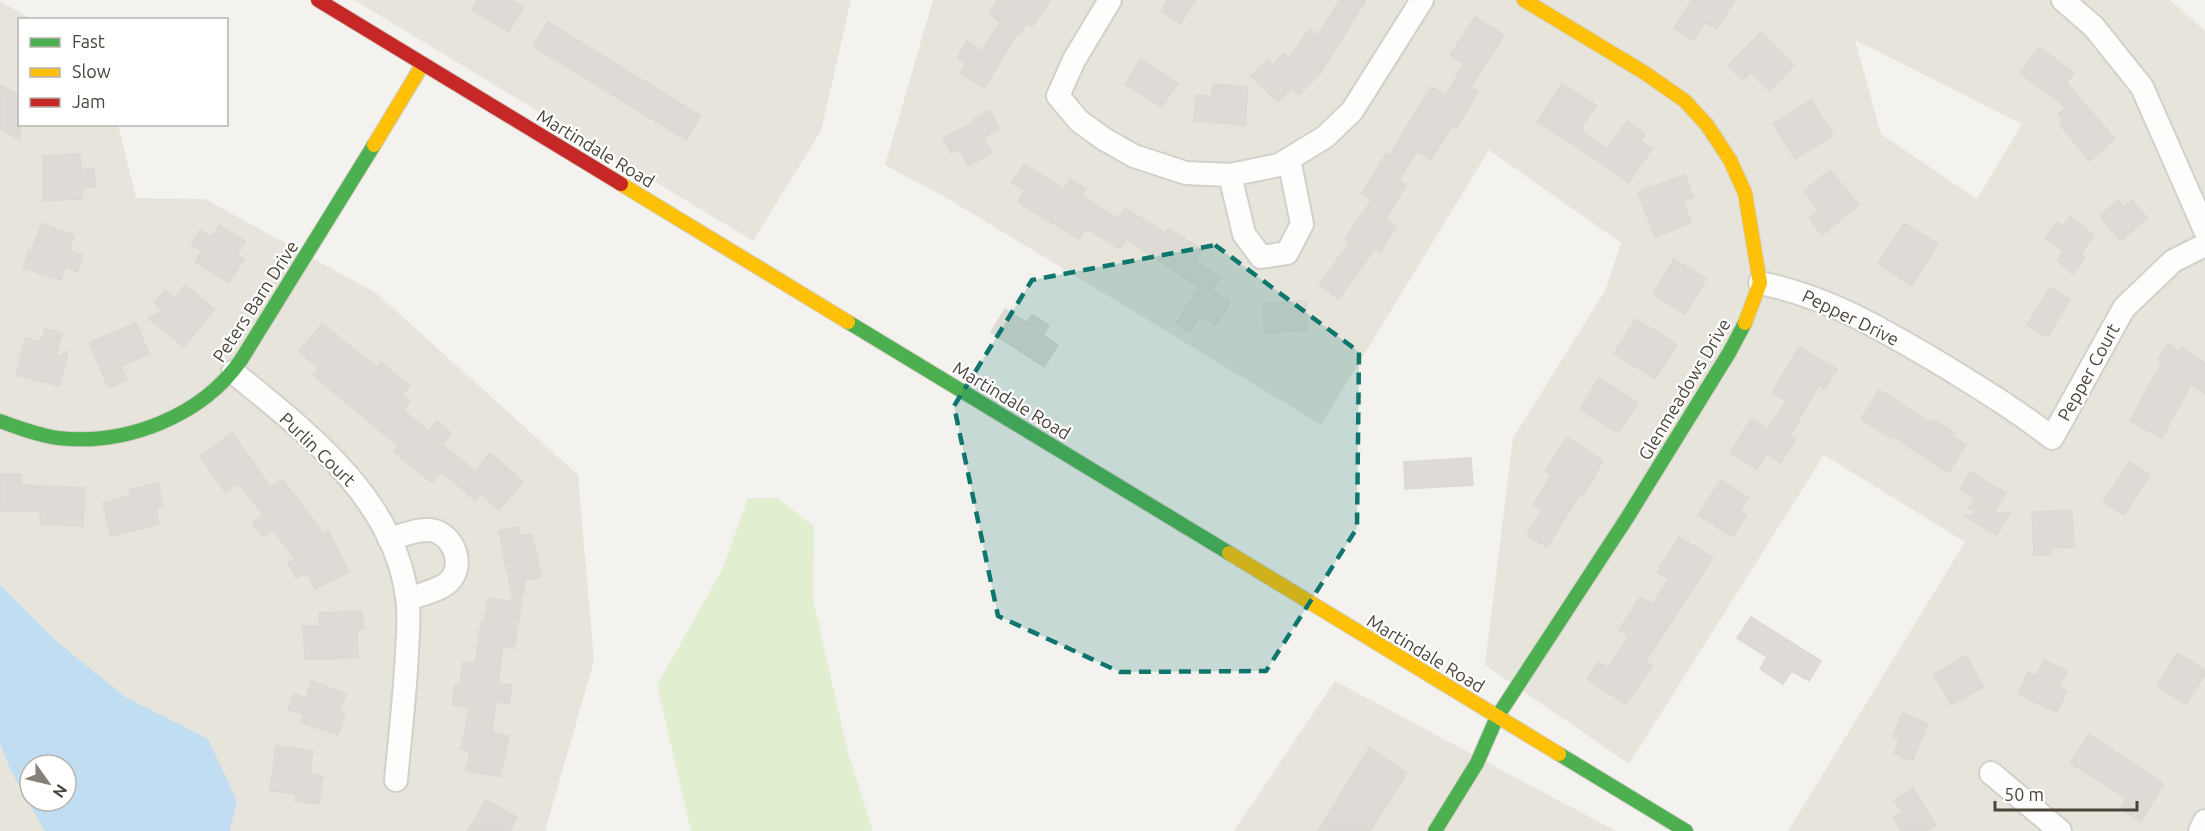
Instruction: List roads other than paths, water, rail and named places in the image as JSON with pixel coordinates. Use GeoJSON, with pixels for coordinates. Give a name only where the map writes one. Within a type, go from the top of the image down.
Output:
{"type":"FeatureCollection","features":[{"type":"Feature","properties":{"kind":"street","name":"Martindale Road"},"geometry":{"type":"LineString","coordinates":[[318,0],[1686,831]]}},
{"type":"Feature","properties":{"kind":"street"},"geometry":{"type":"LineString","coordinates":[[1110,0],[1074,60],[1058,96],[1079,121],[1134,156],[1186,173],[1230,175],[1279,165],[1325,137],[1352,111],[1422,0]]}},
{"type":"Feature","properties":{"kind":"street","name":"Glenmeadows Drive"},"geometry":{"type":"LineString","coordinates":[[1435,831],[1477,763],[1497,717],[1627,518],[1729,354],[1746,321],[1760,283],[1745,193],[1730,160],[1707,125],[1685,101],[1645,73],[1524,0]]}},
{"type":"Feature","properties":{"kind":"street"},"geometry":{"type":"LineString","coordinates":[[2063,0],[2094,27],[2142,87],[2205,230]]}},
{"type":"Feature","properties":{"kind":"street","name":"Peters Barn Drive"},"geometry":{"type":"LineString","coordinates":[[0,421],[58,438],[99,439],[139,431],[180,414],[208,395],[233,372],[256,338],[423,64]]}},
{"type":"Feature","properties":{"kind":"street"},"geometry":{"type":"LineString","coordinates":[[1230,175],[1244,234],[1261,257],[1287,253],[1302,225],[1289,159]]}},
{"type":"Feature","properties":{"kind":"street","name":"Pepper Court"},"geometry":{"type":"LineString","coordinates":[[1906,344],[2019,412],[2052,438],[2124,308],[2173,261],[2205,245]]}},
{"type":"Feature","properties":{"kind":"street","name":"Pepper Drive"},"geometry":{"type":"LineString","coordinates":[[1760,283],[1792,289],[1823,300],[1906,344]]}},
{"type":"Feature","properties":{"kind":"street","name":"Purlin Court"},"geometry":{"type":"LineString","coordinates":[[233,372],[303,431],[346,473],[364,495],[380,521],[403,574],[408,599],[405,685],[396,780]]}},
{"type":"Feature","properties":{"kind":"street"},"geometry":{"type":"LineString","coordinates":[[389,539],[415,532],[434,531],[448,539],[455,551],[458,564],[453,577],[443,586],[408,599]]}},
{"type":"Feature","properties":{"kind":"street"},"geometry":{"type":"LineString","coordinates":[[1991,773],[2060,831]]}},
{"type":"Feature","properties":{"kind":"street"},"geometry":{"type":"LineString","coordinates":[[2200,831],[2205,821]]}},
{"type":"Feature","properties":{"kind":"water"},"geometry":{"type":"Polygon","coordinates":[[[0,585],[55,640],[125,697],[208,739],[237,801],[230,831],[45,831],[35,813],[78,813],[78,753],[18,753],[18,783],[0,743],[0,585]]]}}]}
